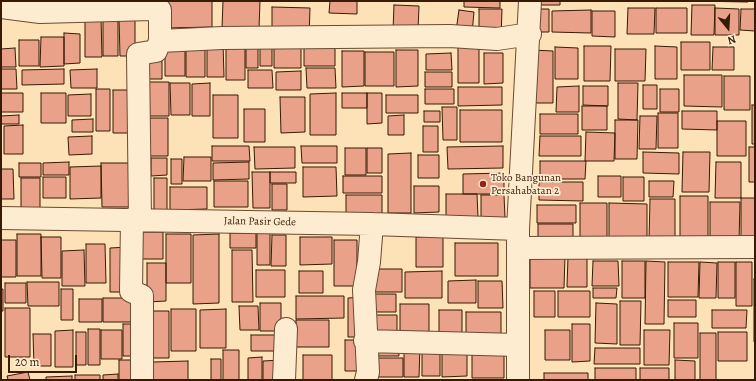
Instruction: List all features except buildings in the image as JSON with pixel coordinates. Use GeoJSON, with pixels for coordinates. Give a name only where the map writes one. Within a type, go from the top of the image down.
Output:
{"type":"FeatureCollection","features":[{"type":"Feature","properties":{"kind":"street"},"geometry":{"type":"LineString","coordinates":[[518,380],[518,239],[530,34],[530,1]]}},
{"type":"Feature","properties":{"kind":"street"},"geometry":{"type":"LineString","coordinates":[[1,7],[40,12],[152,5],[160,10],[160,41],[156,51],[138,54],[136,219],[131,291],[142,296],[142,380]]}},
{"type":"Feature","properties":{"kind":"street"},"geometry":{"type":"LineString","coordinates":[[160,41],[222,38],[450,36],[497,39],[530,34]]}},
{"type":"Feature","properties":{"kind":"street","name":"Jalan Pasir Gede"},"geometry":{"type":"LineString","coordinates":[[1,218],[372,224],[518,239],[755,247]]}},
{"type":"Feature","properties":{"kind":"street"},"geometry":{"type":"LineString","coordinates":[[366,380],[368,372],[365,341],[364,290],[369,262],[372,224]]}},
{"type":"Feature","properties":{"kind":"street"},"geometry":{"type":"LineString","coordinates":[[284,380],[286,329]]}},
{"type":"Feature","properties":{"kind":"street"},"geometry":{"type":"LineString","coordinates":[[365,341],[518,345]]}},
{"type":"Feature","properties":{"kind":"place","name":"Toko Bangunan Persahabatan 2"},"geometry":{"type":"Point","coordinates":[483,184]}}]}
